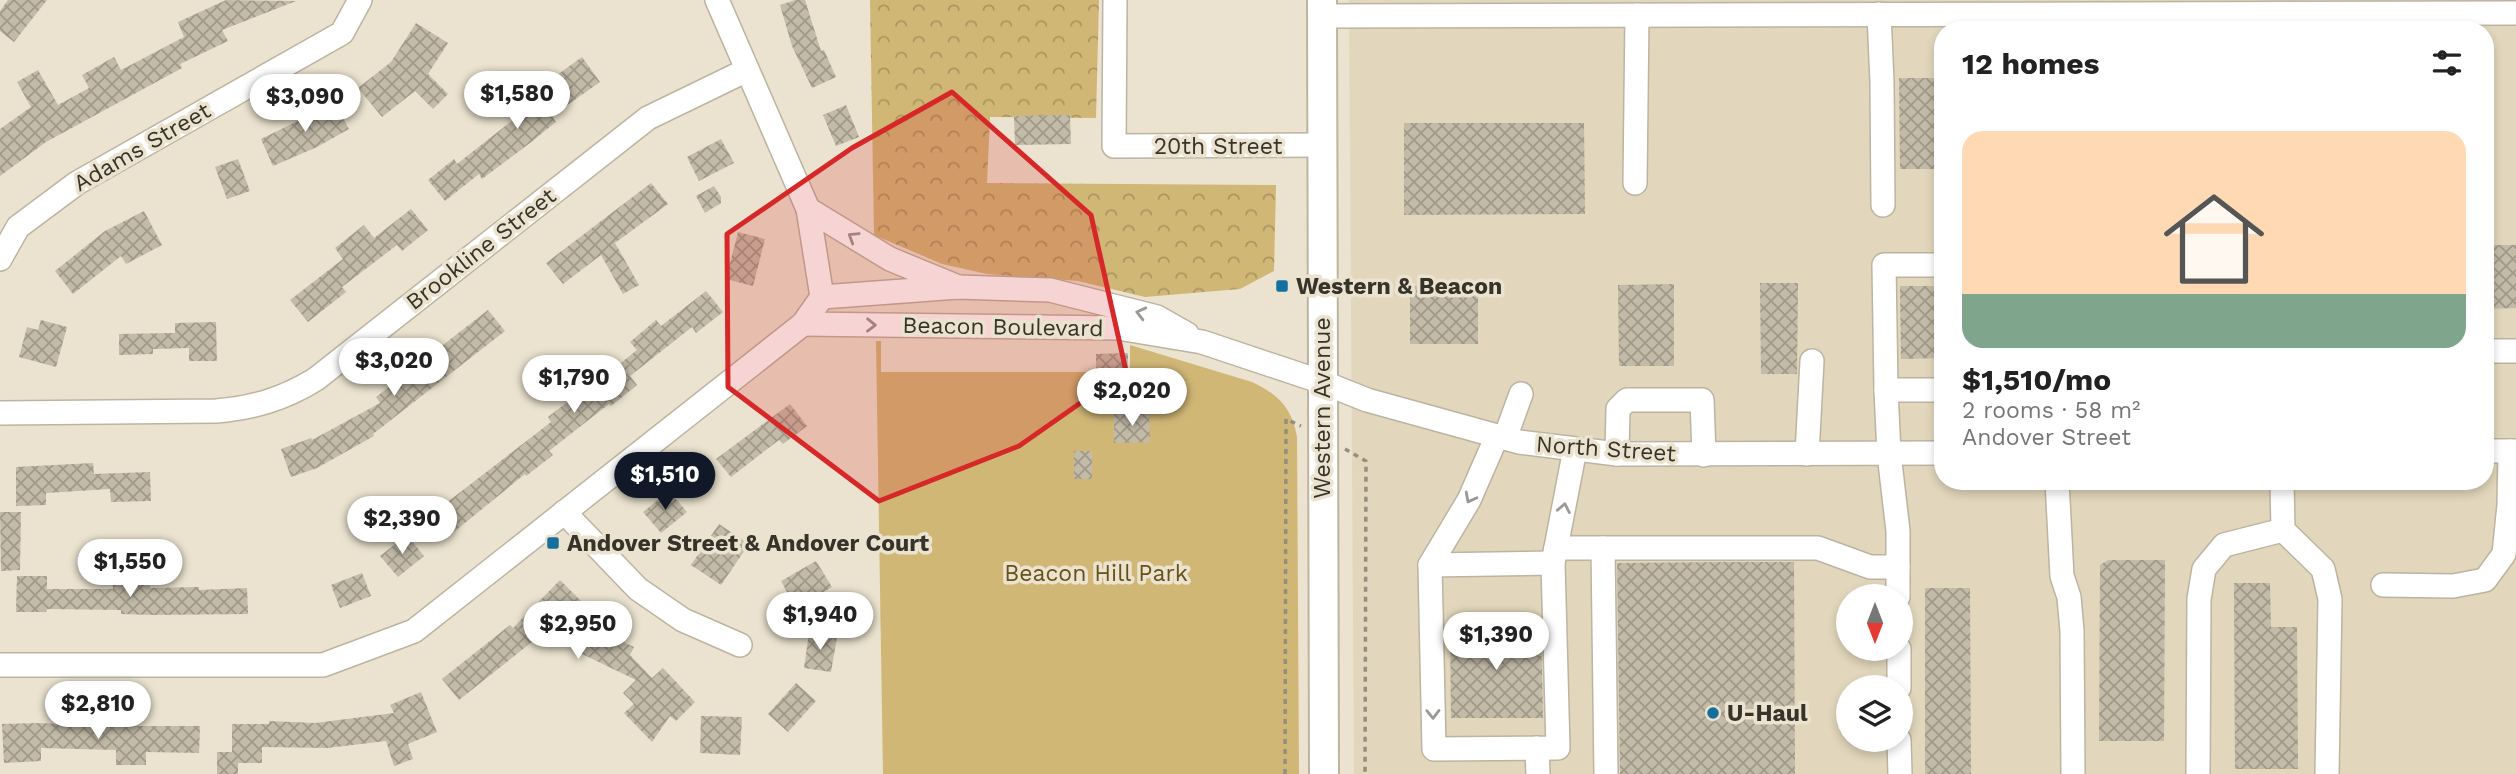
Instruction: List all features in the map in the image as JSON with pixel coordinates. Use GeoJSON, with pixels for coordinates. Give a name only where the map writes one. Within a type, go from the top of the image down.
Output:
{"type":"FeatureCollection","features":[{"type":"Feature","properties":{"kind":"main road","name":"Western Avenue"},"geometry":{"type":"LineString","coordinates":[[1322,8],[1324,774]]}},
{"type":"Feature","properties":{"kind":"street","name":"Adams Street"},"geometry":{"type":"LineString","coordinates":[[0,259],[18,227],[77,183],[342,33],[360,0]]}},
{"type":"Feature","properties":{"kind":"street"},"geometry":{"type":"LineString","coordinates":[[0,665],[323,665],[414,631],[803,324],[822,297],[808,209],[717,0]]}},
{"type":"Feature","properties":{"kind":"street","name":"20th Street"},"geometry":{"type":"LineString","coordinates":[[1115,0],[1114,146],[1322,145]]}},
{"type":"Feature","properties":{"kind":"street"},"geometry":{"type":"LineString","coordinates":[[1322,8],[1637,15],[1722,8],[1825,7],[1879,15],[1993,7],[2222,21]]}},
{"type":"Feature","properties":{"kind":"street"},"geometry":{"type":"LineString","coordinates":[[2257,21],[2451,7],[2516,13]]}},
{"type":"Feature","properties":{"kind":"street"},"geometry":{"type":"LineString","coordinates":[[1635,183],[1637,15]]}},
{"type":"Feature","properties":{"kind":"street"},"geometry":{"type":"LineString","coordinates":[[1879,15],[1883,205]]}},
{"type":"Feature","properties":{"kind":"street","name":"Brookline Street"},"geometry":{"type":"LineString","coordinates":[[0,413],[216,411],[240,409],[280,399],[316,379],[648,118],[747,70]]}},
{"type":"Feature","properties":{"kind":"street","name":"Beacon Boulevard"},"geometry":{"type":"LineString","coordinates":[[808,209],[890,259],[958,287]]}},
{"type":"Feature","properties":{"kind":"street"},"geometry":{"type":"LineString","coordinates":[[1898,584],[1898,531],[1889,454],[1886,390],[1884,265],[1934,265]]}},
{"type":"Feature","properties":{"kind":"street","name":"Beacon Boulevard"},"geometry":{"type":"LineString","coordinates":[[822,297],[958,287],[1050,290],[1157,317],[1202,342]]}},
{"type":"Feature","properties":{"kind":"street","name":"Beacon Boulevard"},"geometry":{"type":"LineString","coordinates":[[803,324],[1118,328],[1202,342],[1322,382]]}},
{"type":"Feature","properties":{"kind":"street"},"geometry":{"type":"LineString","coordinates":[[2494,351],[2516,351]]}},
{"type":"Feature","properties":{"kind":"street"},"geometry":{"type":"LineString","coordinates":[[1807,454],[1812,361]]}},
{"type":"Feature","properties":{"kind":"street","name":"North Street"},"geometry":{"type":"LineString","coordinates":[[1322,382],[1367,400],[1501,437],[1617,454],[1934,453]]}},
{"type":"Feature","properties":{"kind":"street"},"geometry":{"type":"LineString","coordinates":[[1886,390],[1934,390]]}},
{"type":"Feature","properties":{"kind":"street"},"geometry":{"type":"LineString","coordinates":[[1521,394],[1469,500],[1430,565],[1434,749],[1558,748],[1554,556],[1575,449]]}},
{"type":"Feature","properties":{"kind":"street"},"geometry":{"type":"LineString","coordinates":[[1617,454],[1618,409],[1627,400],[1702,400],[1704,455]]}},
{"type":"Feature","properties":{"kind":"street"},"geometry":{"type":"LineString","coordinates":[[2383,585],[2453,586],[2485,580],[2504,554],[2510,505],[2513,451],[2494,451]]}},
{"type":"Feature","properties":{"kind":"street"},"geometry":{"type":"LineString","coordinates":[[2057,490],[2062,576],[2070,605],[2072,631],[2073,774]]}},
{"type":"Feature","properties":{"kind":"street"},"geometry":{"type":"LineString","coordinates":[[2282,490],[2283,530],[2323,569],[2330,599],[2327,774]]}},
{"type":"Feature","properties":{"kind":"street"},"geometry":{"type":"LineString","coordinates":[[564,512],[638,589],[683,620],[740,645]]}},
{"type":"Feature","properties":{"kind":"street"},"geometry":{"type":"LineString","coordinates":[[2198,774],[2199,598],[2204,569],[2224,545],[2283,530]]}},
{"type":"Feature","properties":{"kind":"street"},"geometry":{"type":"LineString","coordinates":[[1430,565],[1554,556],[1604,548],[1818,548],[1870,567],[1898,567]]}},
{"type":"Feature","properties":{"kind":"street"},"geometry":{"type":"LineString","coordinates":[[1604,548],[1606,774]]}},
{"type":"Feature","properties":{"kind":"street"},"geometry":{"type":"LineString","coordinates":[[1537,748],[1538,774]]}},
{"type":"Feature","properties":{"kind":"street"},"geometry":{"type":"LineString","coordinates":[[1899,752],[1900,774]]}},
{"type":"Feature","properties":{"kind":"path"},"geometry":{"type":"LineString","coordinates":[[1285,774],[1286,419]]}},
{"type":"Feature","properties":{"kind":"path"},"geometry":{"type":"LineString","coordinates":[[1365,774],[1366,461]]}},
{"type":"Feature","properties":{"kind":"highlighted area"},"geometry":{"type":"Polygon","coordinates":[[[952,92],[1091,215],[1126,371],[1019,446],[879,501],[728,387],[727,234],[852,148],[952,92]]]}},
{"type":"Feature","properties":{"kind":"shaded area"},"geometry":{"type":"Polygon","coordinates":[[[1349,0],[2516,0],[2516,774],[1354,774],[1349,0]]]}},
{"type":"Feature","properties":{"kind":"green space"},"geometry":{"type":"Polygon","coordinates":[[[870,0],[1099,0],[1096,118],[990,117],[987,183],[1276,185],[1274,271],[1240,289],[1145,297],[1078,281],[987,274],[942,264],[874,235],[870,0]]]}},
{"type":"Feature","properties":{"kind":"green space","name":"Beacon Hill Park"},"geometry":{"type":"Polygon","coordinates":[[[876,341],[881,341],[881,372],[1130,372],[1130,345],[1252,382],[1282,403],[1292,418],[1297,437],[1299,774],[883,774],[876,341]]]}},
{"type":"Feature","properties":{"kind":"building"},"geometry":{"type":"Polygon","coordinates":[[[8,0],[47,0],[14,42],[0,31],[0,11],[8,0]]]}},
{"type":"Feature","properties":{"kind":"building"},"geometry":{"type":"Polygon","coordinates":[[[226,0],[296,1],[222,30],[228,41],[180,64],[182,68],[46,142],[0,176],[0,129],[31,107],[17,82],[38,70],[58,105],[89,88],[82,75],[114,57],[121,70],[184,37],[178,22],[226,0]]]}},
{"type":"Feature","properties":{"kind":"building"},"geometry":{"type":"Polygon","coordinates":[[[805,0],[821,51],[824,50],[836,77],[812,88],[792,46],[780,5],[805,0]]]}},
{"type":"Feature","properties":{"kind":"building"},"geometry":{"type":"Polygon","coordinates":[[[416,23],[448,43],[428,74],[448,94],[433,109],[415,91],[382,117],[358,88],[391,62],[416,23]]]}},
{"type":"Feature","properties":{"kind":"building"},"geometry":{"type":"Polygon","coordinates":[[[582,57],[600,82],[552,116],[556,122],[530,143],[482,179],[479,174],[445,201],[428,180],[454,159],[457,164],[555,87],[550,80],[582,57]]]}},
{"type":"Feature","properties":{"kind":"building"},"geometry":{"type":"Polygon","coordinates":[[[1899,78],[1934,78],[1934,169],[1900,169],[1899,78]]]}},
{"type":"Feature","properties":{"kind":"building"},"geometry":{"type":"Polygon","coordinates":[[[332,99],[349,129],[317,147],[273,166],[261,139],[308,116],[307,114],[332,99]]]}},
{"type":"Feature","properties":{"kind":"building"},"geometry":{"type":"Polygon","coordinates":[[[846,105],[859,137],[836,146],[823,115],[846,105]]]}},
{"type":"Feature","properties":{"kind":"building"},"geometry":{"type":"Polygon","coordinates":[[[1070,115],[1071,144],[1015,145],[1014,116],[1070,115]]]}},
{"type":"Feature","properties":{"kind":"building"},"geometry":{"type":"Polygon","coordinates":[[[1404,123],[1584,123],[1585,214],[1404,215],[1404,123]]]}},
{"type":"Feature","properties":{"kind":"building"},"geometry":{"type":"Polygon","coordinates":[[[721,139],[734,163],[699,181],[687,157],[721,139]]]}},
{"type":"Feature","properties":{"kind":"building"},"geometry":{"type":"Polygon","coordinates":[[[238,159],[250,191],[227,199],[215,167],[238,159]]]}},
{"type":"Feature","properties":{"kind":"building"},"geometry":{"type":"Polygon","coordinates":[[[651,183],[668,204],[615,243],[639,285],[623,294],[601,255],[563,284],[546,263],[651,183]]]}},
{"type":"Feature","properties":{"kind":"building"},"geometry":{"type":"Polygon","coordinates":[[[714,186],[721,197],[721,203],[705,213],[696,196],[714,186]]]}},
{"type":"Feature","properties":{"kind":"building"},"geometry":{"type":"Polygon","coordinates":[[[411,209],[428,230],[402,251],[397,245],[342,287],[346,292],[308,322],[290,300],[343,259],[335,248],[364,225],[374,238],[411,209]]]}},
{"type":"Feature","properties":{"kind":"building"},"geometry":{"type":"Polygon","coordinates":[[[144,211],[162,245],[126,264],[121,256],[73,294],[55,271],[105,231],[144,211]]]}},
{"type":"Feature","properties":{"kind":"building"},"geometry":{"type":"Polygon","coordinates":[[[738,232],[765,239],[753,286],[726,279],[738,232]]]}},
{"type":"Feature","properties":{"kind":"building"},"geometry":{"type":"Polygon","coordinates":[[[2494,245],[2516,245],[2516,308],[2494,309],[2494,245]]]}},
{"type":"Feature","properties":{"kind":"building"},"geometry":{"type":"Polygon","coordinates":[[[1760,283],[1798,283],[1797,374],[1761,374],[1760,283]]]}},
{"type":"Feature","properties":{"kind":"building"},"geometry":{"type":"Polygon","coordinates":[[[1674,284],[1674,366],[1619,366],[1618,285],[1674,284]]]}},
{"type":"Feature","properties":{"kind":"building"},"geometry":{"type":"Polygon","coordinates":[[[1410,286],[1478,286],[1478,344],[1410,344],[1410,286]]]}},
{"type":"Feature","properties":{"kind":"building"},"geometry":{"type":"Polygon","coordinates":[[[1900,286],[1934,286],[1934,358],[1901,359],[1900,286]]]}},
{"type":"Feature","properties":{"kind":"building"},"geometry":{"type":"Polygon","coordinates":[[[706,291],[723,312],[696,333],[692,327],[630,376],[637,385],[549,451],[553,455],[526,476],[525,474],[449,536],[432,514],[551,422],[548,417],[574,397],[576,399],[637,350],[630,342],[656,320],[661,326],[706,291]]]}},
{"type":"Feature","properties":{"kind":"building"},"geometry":{"type":"Polygon","coordinates":[[[488,310],[505,331],[373,434],[374,436],[317,468],[291,477],[281,449],[311,438],[312,440],[380,403],[376,397],[488,310]]]}},
{"type":"Feature","properties":{"kind":"building"},"geometry":{"type":"Polygon","coordinates":[[[41,320],[67,327],[56,367],[19,357],[27,327],[38,330],[41,320]]]}},
{"type":"Feature","properties":{"kind":"building"},"geometry":{"type":"Polygon","coordinates":[[[216,322],[217,361],[189,361],[189,348],[153,349],[153,354],[119,355],[119,334],[175,333],[175,323],[216,322]]]}},
{"type":"Feature","properties":{"kind":"building"},"geometry":{"type":"Polygon","coordinates":[[[1128,353],[1128,371],[1096,371],[1096,354],[1128,353]]]}},
{"type":"Feature","properties":{"kind":"building"},"geometry":{"type":"Polygon","coordinates":[[[790,404],[807,426],[783,444],[779,440],[731,477],[716,459],[790,404]]]}},
{"type":"Feature","properties":{"kind":"building"},"geometry":{"type":"Polygon","coordinates":[[[1149,412],[1150,442],[1114,443],[1114,413],[1149,412]]]}},
{"type":"Feature","properties":{"kind":"building"},"geometry":{"type":"Polygon","coordinates":[[[1074,451],[1092,451],[1092,479],[1074,479],[1074,451]]]}},
{"type":"Feature","properties":{"kind":"building"},"geometry":{"type":"Polygon","coordinates":[[[93,463],[94,474],[150,472],[151,501],[111,502],[110,489],[46,493],[46,505],[16,506],[16,467],[93,463]]]}},
{"type":"Feature","properties":{"kind":"building"},"geometry":{"type":"Polygon","coordinates":[[[669,491],[687,512],[661,533],[643,512],[669,491]]]}},
{"type":"Feature","properties":{"kind":"building"},"geometry":{"type":"Polygon","coordinates":[[[0,512],[21,512],[20,570],[1,571],[0,512]]]}},
{"type":"Feature","properties":{"kind":"building"},"geometry":{"type":"Polygon","coordinates":[[[719,524],[749,544],[721,585],[691,565],[719,524]]]}},
{"type":"Feature","properties":{"kind":"building"},"geometry":{"type":"Polygon","coordinates":[[[407,535],[424,556],[398,577],[380,556],[407,535]]]}},
{"type":"Feature","properties":{"kind":"building"},"geometry":{"type":"Polygon","coordinates":[[[2108,560],[2165,560],[2164,741],[2099,741],[2100,565],[2108,560]]]}},
{"type":"Feature","properties":{"kind":"building"},"geometry":{"type":"Polygon","coordinates":[[[816,561],[832,587],[796,608],[781,581],[816,561]]]}},
{"type":"Feature","properties":{"kind":"building"},"geometry":{"type":"Polygon","coordinates":[[[1794,562],[1795,774],[1620,774],[1617,563],[1794,562]]]}},
{"type":"Feature","properties":{"kind":"building"},"geometry":{"type":"Polygon","coordinates":[[[362,573],[371,596],[340,608],[331,585],[362,573]]]}},
{"type":"Feature","properties":{"kind":"building"},"geometry":{"type":"Polygon","coordinates":[[[17,576],[47,576],[47,589],[113,589],[113,584],[150,585],[150,588],[199,587],[199,590],[247,588],[248,614],[153,615],[121,614],[121,610],[47,609],[46,612],[16,612],[17,576]]]}},
{"type":"Feature","properties":{"kind":"building"},"geometry":{"type":"Polygon","coordinates":[[[560,580],[592,612],[582,622],[634,647],[630,655],[652,678],[663,668],[695,702],[676,721],[670,716],[652,742],[624,713],[634,704],[623,693],[636,680],[580,653],[585,643],[561,618],[538,640],[537,638],[459,700],[442,679],[510,625],[513,628],[560,580]]]}},
{"type":"Feature","properties":{"kind":"building"},"geometry":{"type":"Polygon","coordinates":[[[2234,583],[2270,583],[2271,627],[2297,627],[2298,769],[2235,769],[2234,583]]]}},
{"type":"Feature","properties":{"kind":"building"},"geometry":{"type":"Polygon","coordinates":[[[1925,588],[1970,588],[1971,774],[1925,774],[1925,588]]]}},
{"type":"Feature","properties":{"kind":"building"},"geometry":{"type":"Polygon","coordinates":[[[1541,626],[1543,718],[1451,718],[1450,627],[1541,626]]]}},
{"type":"Feature","properties":{"kind":"building"},"geometry":{"type":"Polygon","coordinates":[[[809,633],[837,637],[831,672],[804,668],[809,633]]]}},
{"type":"Feature","properties":{"kind":"building"},"geometry":{"type":"Polygon","coordinates":[[[796,683],[816,701],[788,732],[768,714],[796,683]]]}},
{"type":"Feature","properties":{"kind":"building"},"geometry":{"type":"Polygon","coordinates":[[[421,692],[437,732],[408,744],[413,759],[394,766],[386,741],[327,748],[262,747],[262,763],[238,763],[238,774],[217,774],[217,752],[232,752],[232,724],[269,724],[269,721],[315,723],[394,713],[390,705],[421,692]]]}},
{"type":"Feature","properties":{"kind":"building"},"geometry":{"type":"Polygon","coordinates":[[[701,716],[742,717],[740,755],[700,753],[701,716]]]}},
{"type":"Feature","properties":{"kind":"building"},"geometry":{"type":"Polygon","coordinates":[[[2,724],[200,726],[199,753],[146,752],[146,765],[116,765],[116,750],[41,748],[41,761],[4,763],[2,724]]]}},
{"type":"Feature","properties":{"kind":"place","name":"Western & Beacon"},"geometry":{"type":"Point","coordinates":[1282,286]}},
{"type":"Feature","properties":{"kind":"place","name":"Andover Street & Andover Court"},"geometry":{"type":"Point","coordinates":[553,543]}},
{"type":"Feature","properties":{"kind":"place","name":"U-Haul"},"geometry":{"type":"Point","coordinates":[1713,713]}}]}
